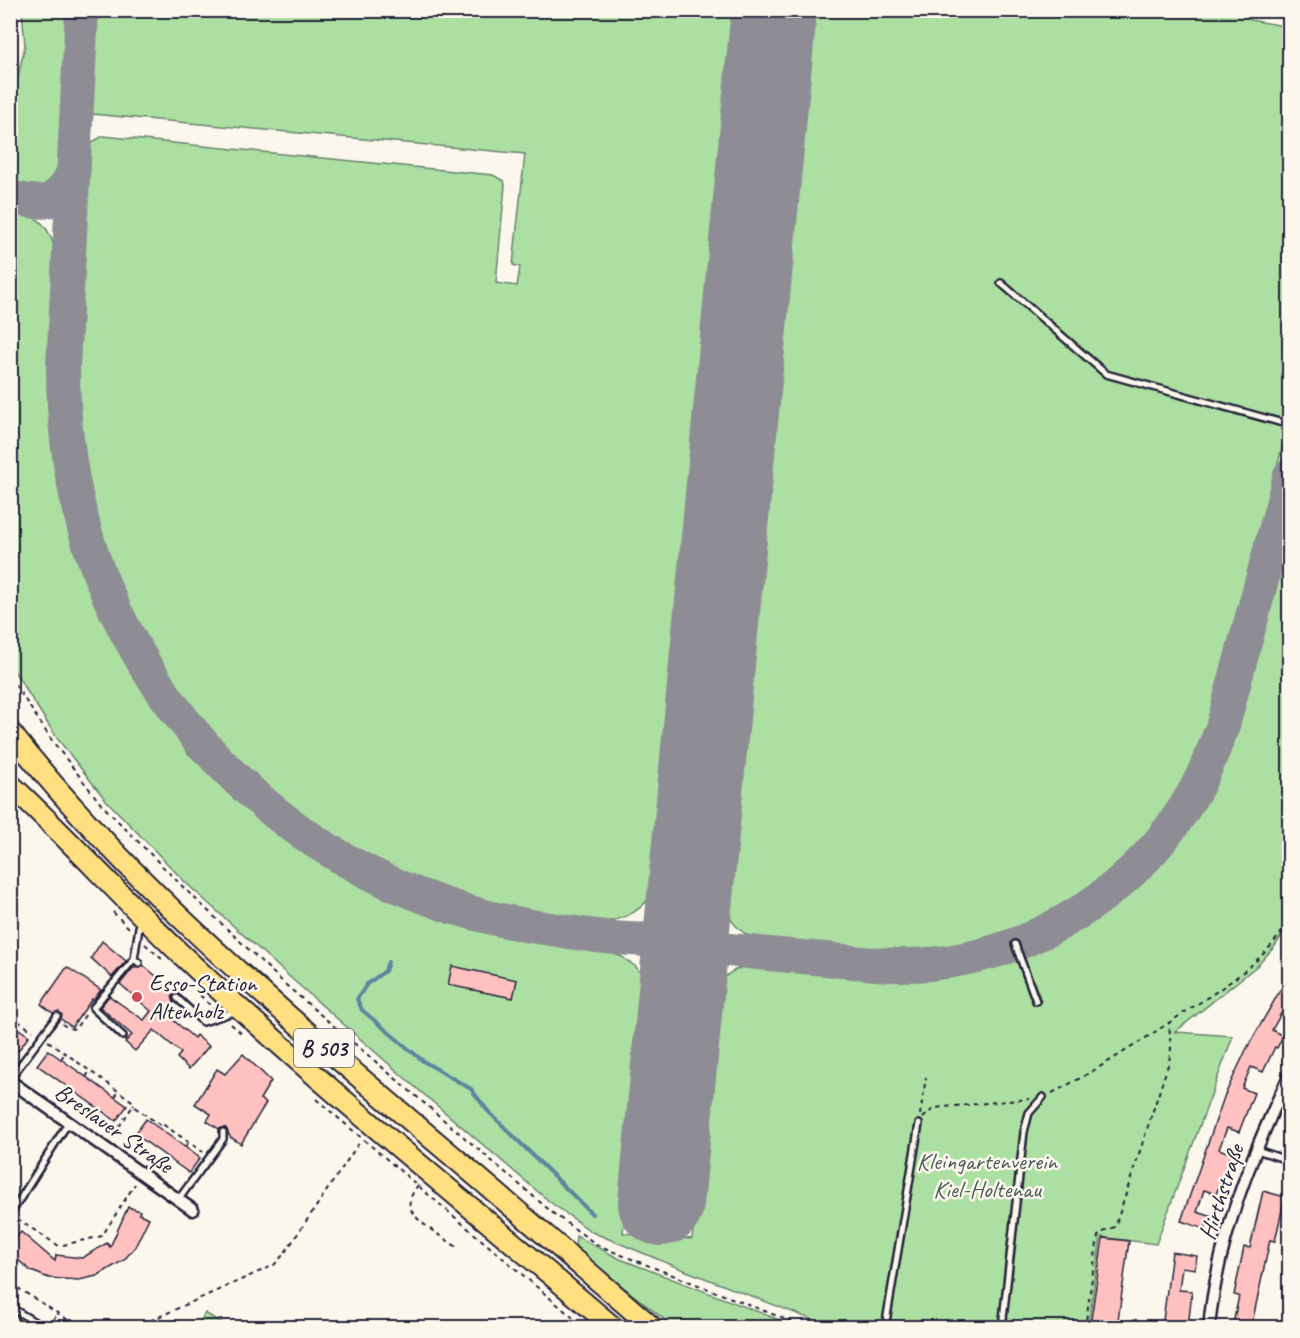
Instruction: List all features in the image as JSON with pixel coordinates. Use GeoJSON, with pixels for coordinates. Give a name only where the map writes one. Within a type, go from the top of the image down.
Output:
{"type":"FeatureCollection","features":[{"type":"Feature","properties":{"kind":"highway","name":"B 503"},"geometry":{"type":"LineString","coordinates":[[10,732],[62,795],[109,846],[236,970],[653,1328]]}},
{"type":"Feature","properties":{"kind":"highway","name":"B 503"},"geometry":{"type":"LineString","coordinates":[[10,768],[58,829],[141,914],[242,1009],[429,1172],[614,1328]]}},
{"type":"Feature","properties":{"kind":"highway"},"geometry":{"type":"LineString","coordinates":[[10,784],[58,829]]}},
{"type":"Feature","properties":{"kind":"street","name":"Hirthstraße"},"geometry":{"type":"LineString","coordinates":[[1209,1328],[1222,1252],[1233,1212],[1256,1149],[1290,1074]]}},
{"type":"Feature","properties":{"kind":"street","name":"Breslauer Straße"},"geometry":{"type":"LineString","coordinates":[[10,1080],[193,1210]]}},
{"type":"Feature","properties":{"kind":"lane"},"geometry":{"type":"LineString","coordinates":[[1001,283],[1106,374],[1290,425]]}},
{"type":"Feature","properties":{"kind":"lane"},"geometry":{"type":"LineString","coordinates":[[123,1036],[93,1008],[137,961],[141,914]]}},
{"type":"Feature","properties":{"kind":"lane"},"geometry":{"type":"LineString","coordinates":[[1015,944],[1036,1001]]}},
{"type":"Feature","properties":{"kind":"lane"},"geometry":{"type":"LineString","coordinates":[[177,998],[203,1022],[242,1009]]}},
{"type":"Feature","properties":{"kind":"lane"},"geometry":{"type":"LineString","coordinates":[[10,1080],[56,1018]]}},
{"type":"Feature","properties":{"kind":"lane"},"geometry":{"type":"LineString","coordinates":[[1002,1328],[1024,1132],[1029,1113],[1043,1097]]}},
{"type":"Feature","properties":{"kind":"lane"},"geometry":{"type":"LineString","coordinates":[[11,1215],[69,1121]]}},
{"type":"Feature","properties":{"kind":"lane"},"geometry":{"type":"LineString","coordinates":[[885,1328],[919,1124]]}},
{"type":"Feature","properties":{"kind":"lane"},"geometry":{"type":"LineString","coordinates":[[178,1200],[223,1139],[223,1132]]}},
{"type":"Feature","properties":{"kind":"lane"},"geometry":{"type":"LineString","coordinates":[[1256,1149],[1290,1161]]}},
{"type":"Feature","properties":{"kind":"lane"},"geometry":{"type":"LineString","coordinates":[[10,1307],[38,1324]]}},
{"type":"Feature","properties":{"kind":"path"},"geometry":{"type":"LineString","coordinates":[[10,677],[53,742],[101,804],[182,886],[287,986],[554,1214],[596,1244],[808,1328]]}},
{"type":"Feature","properties":{"kind":"path"},"geometry":{"type":"LineString","coordinates":[[919,1124],[925,1114],[934,1108],[1043,1097],[1146,1040],[1235,979],[1254,964],[1279,937],[1290,920]]}},
{"type":"Feature","properties":{"kind":"path"},"geometry":{"type":"LineString","coordinates":[[56,1018],[68,1028],[75,1029],[93,1008]]}},
{"type":"Feature","properties":{"kind":"path"},"geometry":{"type":"LineString","coordinates":[[10,1016],[135,1102],[114,1134]]}},
{"type":"Feature","properties":{"kind":"path"},"geometry":{"type":"LineString","coordinates":[[12,1024],[15,1019]]}},
{"type":"Feature","properties":{"kind":"path"},"geometry":{"type":"LineString","coordinates":[[1085,1328],[1098,1236],[1115,1227],[1169,1062],[1172,1049],[1169,1023]]}},
{"type":"Feature","properties":{"kind":"path"},"geometry":{"type":"LineString","coordinates":[[61,1059],[65,1053]]}},
{"type":"Feature","properties":{"kind":"path"},"geometry":{"type":"LineString","coordinates":[[86,1077],[90,1071]]}},
{"type":"Feature","properties":{"kind":"path"},"geometry":{"type":"LineString","coordinates":[[919,1124],[926,1077]]}},
{"type":"Feature","properties":{"kind":"path"},"geometry":{"type":"LineString","coordinates":[[115,1097],[119,1091]]}},
{"type":"Feature","properties":{"kind":"path"},"geometry":{"type":"LineString","coordinates":[[133,1106],[159,1126],[161,1123],[210,1157]]}},
{"type":"Feature","properties":{"kind":"path"},"geometry":{"type":"LineString","coordinates":[[134,1328],[274,1265],[284,1254],[361,1139]]}},
{"type":"Feature","properties":{"kind":"path"},"geometry":{"type":"LineString","coordinates":[[185,1147],[189,1142]]}},
{"type":"Feature","properties":{"kind":"path"},"geometry":{"type":"LineString","coordinates":[[429,1172],[413,1192],[410,1209],[418,1219],[457,1247]]}},
{"type":"Feature","properties":{"kind":"path"},"geometry":{"type":"LineString","coordinates":[[11,1215],[59,1246],[102,1236],[142,1174]]}},
{"type":"Feature","properties":{"kind":"path"},"geometry":{"type":"LineString","coordinates":[[10,1283],[81,1328]]}},
{"type":"Feature","properties":{"kind":"path"},"geometry":{"type":"LineString","coordinates":[[1283,1328],[1286,1312]]}},
{"type":"Feature","properties":{"kind":"path"},"geometry":{"type":"LineString","coordinates":[[49,1328],[57,1313]]}},
{"type":"Feature","properties":{"kind":"green space"},"geometry":{"type":"Polygon","coordinates":[[[1253,10],[1250,20],[1289,27],[1289,421],[1207,735],[1186,778],[1152,831],[1119,868],[1092,890],[1062,909],[997,937],[963,946],[896,953],[764,942],[750,937],[735,925],[724,906],[810,11],[1253,10]]]}},
{"type":"Feature","properties":{"kind":"green space"},"geometry":{"type":"Polygon","coordinates":[[[22,11],[68,11],[59,163],[51,179],[34,188],[10,185],[11,109],[25,45],[22,11]]]}},
{"type":"Feature","properties":{"kind":"green space"},"geometry":{"type":"Polygon","coordinates":[[[97,11],[740,11],[657,888],[635,911],[621,918],[604,922],[528,911],[484,901],[413,878],[342,841],[297,811],[260,781],[224,747],[185,703],[151,648],[114,573],[89,487],[79,407],[79,338],[89,144],[103,136],[493,175],[504,181],[505,185],[496,283],[517,286],[520,267],[513,265],[525,154],[92,114],[97,11]]]}},
{"type":"Feature","properties":{"kind":"green space","name":"Kleingartenverein Kiel-Holtenau"},"geometry":{"type":"Polygon","coordinates":[[[11,211],[39,221],[47,230],[54,246],[48,408],[55,473],[74,541],[96,606],[133,677],[188,753],[239,802],[306,855],[384,896],[448,923],[551,945],[607,951],[622,957],[636,967],[647,982],[623,1233],[692,1239],[716,988],[732,972],[753,964],[897,977],[925,976],[961,971],[1012,958],[1020,965],[1035,1004],[1041,1001],[1025,960],[1026,953],[1071,931],[1106,910],[1152,867],[1182,832],[1199,806],[1225,754],[1289,522],[1289,924],[1275,946],[1258,965],[1175,1032],[1233,1036],[1156,1244],[1101,1237],[1088,1327],[831,1327],[592,1232],[550,1202],[414,1086],[186,883],[105,799],[57,738],[11,666],[11,211]]]}},
{"type":"Feature","properties":{"kind":"green space"},"geometry":{"type":"Polygon","coordinates":[[[576,1236],[620,1259],[798,1327],[674,1327],[575,1249],[576,1236]]]}},
{"type":"Feature","properties":{"kind":"green space"},"geometry":{"type":"Polygon","coordinates":[[[205,1313],[228,1327],[197,1327],[205,1313]]]}},
{"type":"Feature","properties":{"kind":"building"},"geometry":{"type":"Polygon","coordinates":[[[102,941],[126,961],[112,977],[91,958],[102,941]]]}},
{"type":"Feature","properties":{"kind":"building"},"geometry":{"type":"Polygon","coordinates":[[[143,965],[176,993],[172,996],[174,1002],[165,1013],[194,1038],[196,1035],[209,1046],[189,1069],[177,1058],[181,1053],[154,1030],[135,1051],[125,1042],[132,1035],[100,1007],[109,996],[144,1020],[151,1011],[120,984],[133,968],[140,968],[143,965]]]}},
{"type":"Feature","properties":{"kind":"building"},"geometry":{"type":"Polygon","coordinates":[[[452,966],[517,980],[513,998],[448,985],[452,966]]]}},
{"type":"Feature","properties":{"kind":"building"},"geometry":{"type":"Polygon","coordinates":[[[67,967],[101,990],[72,1027],[61,1019],[62,1015],[59,1012],[53,1013],[41,1004],[67,967]]]}},
{"type":"Feature","properties":{"kind":"building"},"geometry":{"type":"Polygon","coordinates":[[[1290,973],[1290,1013],[1283,1010],[1272,1030],[1283,1036],[1263,1072],[1251,1067],[1242,1088],[1254,1093],[1239,1132],[1227,1128],[1219,1149],[1232,1154],[1216,1194],[1204,1190],[1197,1212],[1210,1216],[1205,1229],[1181,1221],[1224,1097],[1246,1050],[1290,973]]]}},
{"type":"Feature","properties":{"kind":"building"},"geometry":{"type":"Polygon","coordinates":[[[10,1023],[29,1036],[18,1051],[10,1046],[10,1023]]]}},
{"type":"Feature","properties":{"kind":"building"},"geometry":{"type":"Polygon","coordinates":[[[48,1050],[127,1106],[116,1121],[37,1065],[48,1050]]]}},
{"type":"Feature","properties":{"kind":"building"},"geometry":{"type":"Polygon","coordinates":[[[243,1054],[271,1081],[260,1099],[266,1103],[241,1144],[230,1137],[226,1128],[219,1129],[207,1121],[211,1114],[195,1104],[217,1069],[225,1074],[243,1054]]]}},
{"type":"Feature","properties":{"kind":"building"},"geometry":{"type":"Polygon","coordinates":[[[146,1119],[200,1158],[189,1173],[135,1134],[146,1119]]]}},
{"type":"Feature","properties":{"kind":"building"},"geometry":{"type":"Polygon","coordinates":[[[1263,1191],[1285,1197],[1275,1241],[1270,1240],[1251,1328],[1232,1328],[1239,1296],[1234,1295],[1244,1247],[1250,1248],[1263,1191]]]}},
{"type":"Feature","properties":{"kind":"building"},"geometry":{"type":"Polygon","coordinates":[[[128,1207],[140,1211],[139,1214],[149,1218],[135,1247],[124,1260],[97,1276],[79,1280],[49,1278],[31,1271],[10,1253],[15,1243],[12,1242],[21,1232],[55,1261],[56,1255],[82,1258],[107,1243],[110,1247],[128,1207]]]}},
{"type":"Feature","properties":{"kind":"building"},"geometry":{"type":"Polygon","coordinates":[[[1103,1238],[1129,1241],[1117,1328],[1090,1326],[1103,1238]]]}},
{"type":"Feature","properties":{"kind":"building"},"geometry":{"type":"Polygon","coordinates":[[[1172,1252],[1197,1256],[1195,1269],[1182,1267],[1179,1290],[1192,1291],[1188,1328],[1162,1328],[1172,1252]]]}},
{"type":"Feature","properties":{"kind":"waterway"},"geometry":{"type":"LineString","coordinates":[[388,962],[385,971],[367,984],[357,999],[362,1010],[423,1061],[471,1089],[487,1110],[592,1214]]}},
{"type":"Feature","properties":{"kind":"taxiway"},"geometry":{"type":"LineString","coordinates":[[82,10],[63,366],[69,458],[85,533],[107,593],[136,650],[184,721],[225,768],[272,810],[322,846],[376,876],[434,900],[494,918],[593,936],[654,939],[664,932],[678,912],[687,888],[695,851]]}},
{"type":"Feature","properties":{"kind":"taxiway"},"geometry":{"type":"LineString","coordinates":[[10,197],[41,202],[49,201],[62,192],[73,172]]}},
{"type":"Feature","properties":{"kind":"taxiway"},"geometry":{"type":"LineString","coordinates":[[695,878],[696,909],[700,928],[705,936],[721,949],[864,963],[916,965],[969,958],[1009,946],[1047,930],[1082,910],[1115,886],[1145,858],[1172,827],[1202,776],[1223,725],[1290,475]]}},
{"type":"Feature","properties":{"kind":"runway"},"geometry":{"type":"LineString","coordinates":[[661,1203],[774,10]]}},
{"type":"Feature","properties":{"kind":"place","name":"Esso-Station Altenholz"},"geometry":{"type":"Point","coordinates":[137,997]}}]}
